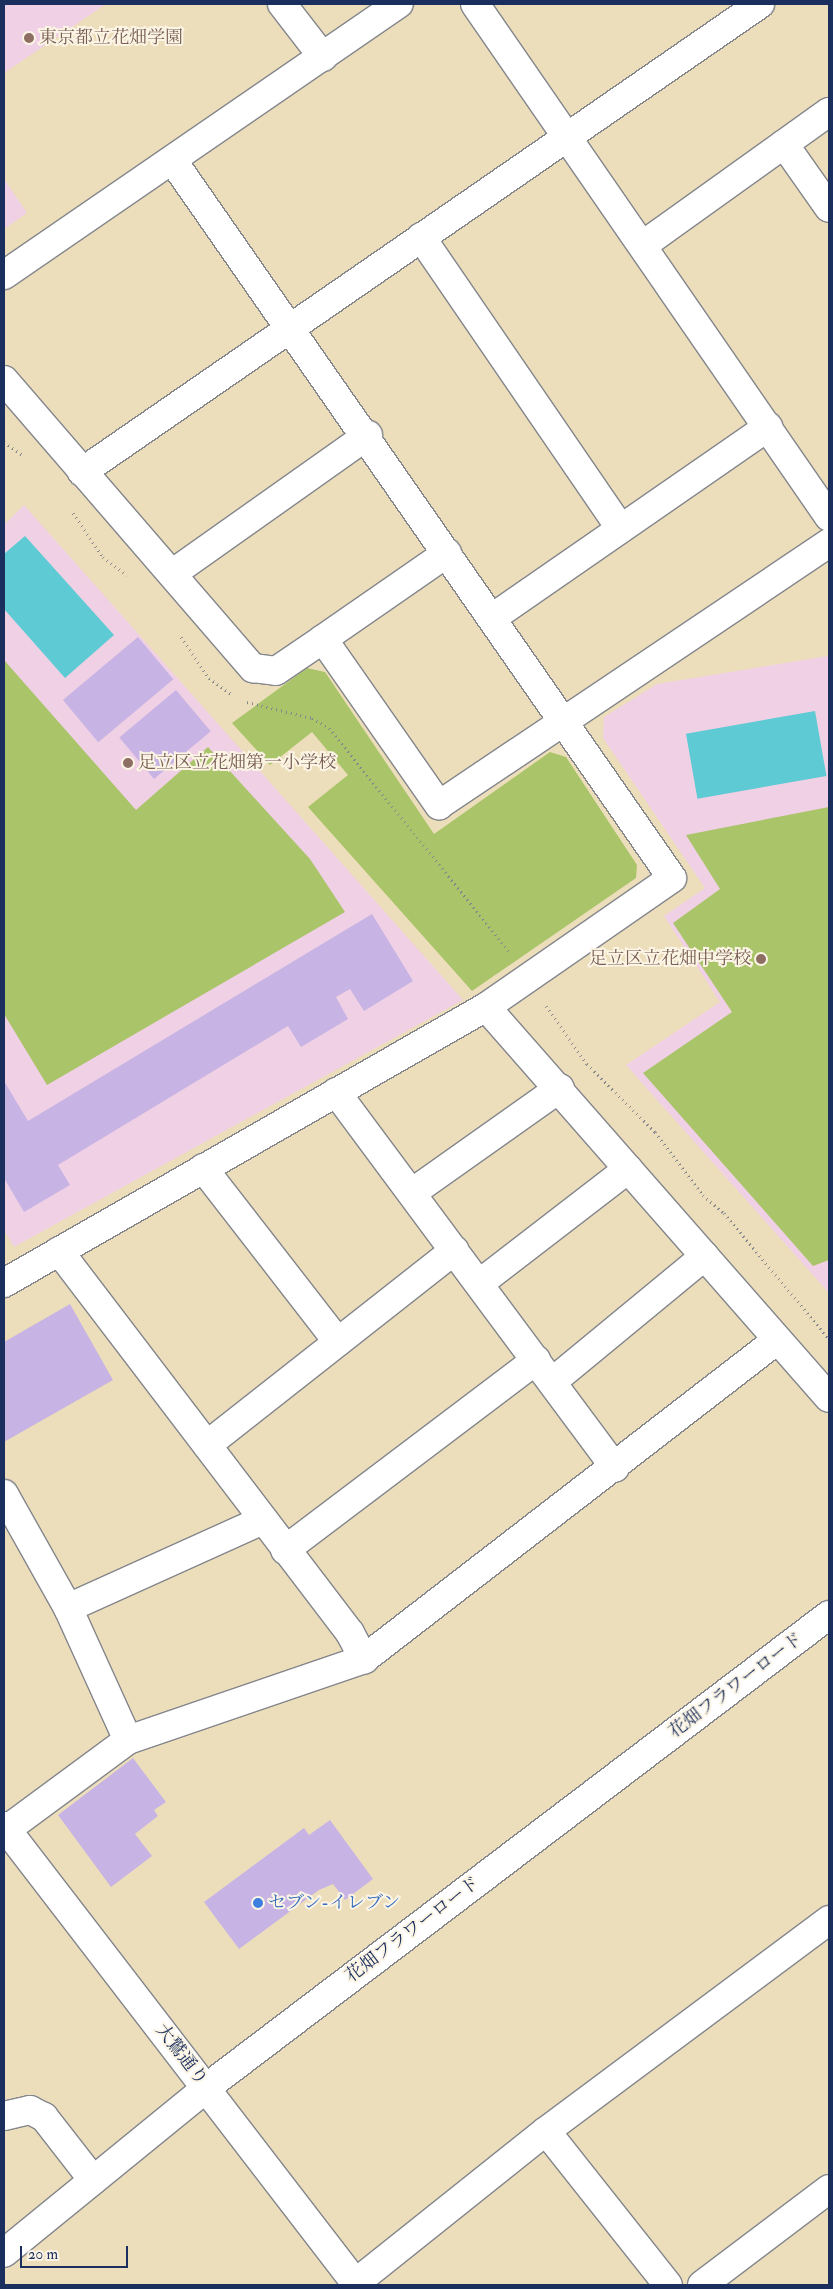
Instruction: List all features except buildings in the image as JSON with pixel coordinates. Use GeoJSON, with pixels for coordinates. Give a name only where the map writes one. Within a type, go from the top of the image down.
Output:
{"type":"FeatureCollection","features":[{"type":"Feature","properties":{"kind":"street"},"geometry":{"type":"LineString","coordinates":[[282,4],[322,56]]}},
{"type":"Feature","properties":{"kind":"street"},"geometry":{"type":"LineString","coordinates":[[4,275],[173,161],[399,4]]}},
{"type":"Feature","properties":{"kind":"street"},"geometry":{"type":"LineString","coordinates":[[475,4],[569,137],[829,516]]}},
{"type":"Feature","properties":{"kind":"street"},"geometry":{"type":"LineString","coordinates":[[82,472],[760,4]]}},
{"type":"Feature","properties":{"kind":"street"},"geometry":{"type":"LineString","coordinates":[[643,245],[829,112]]}},
{"type":"Feature","properties":{"kind":"street"},"geometry":{"type":"LineString","coordinates":[[784,144],[829,208]]}},
{"type":"Feature","properties":{"kind":"street"},"geometry":{"type":"LineString","coordinates":[[4,1283],[486,1006],[672,878],[447,553],[368,435],[173,161]]}},
{"type":"Feature","properties":{"kind":"street"},"geometry":{"type":"LineString","coordinates":[[421,237],[620,528]]}},
{"type":"Feature","properties":{"kind":"street"},"geometry":{"type":"LineString","coordinates":[[4,380],[253,668],[276,671],[447,553]]}},
{"type":"Feature","properties":{"kind":"street"},"geometry":{"type":"LineString","coordinates":[[492,618],[768,427]]}},
{"type":"Feature","properties":{"kind":"street"},"geometry":{"type":"LineString","coordinates":[[172,573],[368,435]]}},
{"type":"Feature","properties":{"kind":"street"},"geometry":{"type":"LineString","coordinates":[[324,639],[439,805],[563,719],[829,543]]}},
{"type":"Feature","properties":{"kind":"street"},"geometry":{"type":"LineString","coordinates":[[486,1006],[560,1088],[628,1169],[829,1398]]}},
{"type":"Feature","properties":{"kind":"street"},"geometry":{"type":"LineString","coordinates":[[413,1192],[560,1088]]}},
{"type":"Feature","properties":{"kind":"street"},"geometry":{"type":"LineString","coordinates":[[336,1092],[413,1192],[615,1468]]}},
{"type":"Feature","properties":{"kind":"street"},"geometry":{"type":"LineString","coordinates":[[203,1168],[338,1342]]}},
{"type":"Feature","properties":{"kind":"street"},"geometry":{"type":"LineString","coordinates":[[480,1284],[628,1169]]}},
{"type":"Feature","properties":{"kind":"street"},"geometry":{"type":"LineString","coordinates":[[208,1445],[455,1250]]}},
{"type":"Feature","properties":{"kind":"street"},"geometry":{"type":"LineString","coordinates":[[59,1251],[208,1445],[261,1521],[285,1550],[364,1659]]}},
{"type":"Feature","properties":{"kind":"street"},"geometry":{"type":"LineString","coordinates":[[552,1382],[705,1256]]}},
{"type":"Feature","properties":{"kind":"street"},"geometry":{"type":"LineString","coordinates":[[5,1828],[128,1740],[364,1659],[615,1468],[778,1340]]}},
{"type":"Feature","properties":{"kind":"street"},"geometry":{"type":"LineString","coordinates":[[285,1550],[536,1360]]}},
{"type":"Feature","properties":{"kind":"street"},"geometry":{"type":"LineString","coordinates":[[4,1494],[68,1608],[128,1740]]}},
{"type":"Feature","properties":{"kind":"street"},"geometry":{"type":"LineString","coordinates":[[68,1608],[261,1521]]}},
{"type":"Feature","properties":{"kind":"street","name":"花畑フラワーロード"},"geometry":{"type":"LineString","coordinates":[[4,2253],[206,2088],[829,1615]]}},
{"type":"Feature","properties":{"kind":"street","name":"大鷲通り"},"geometry":{"type":"LineString","coordinates":[[5,1828],[355,2284]]}},
{"type":"Feature","properties":{"kind":"street"},"geometry":{"type":"LineString","coordinates":[[355,2284],[546,2131],[829,1920]]}},
{"type":"Feature","properties":{"kind":"street"},"geometry":{"type":"LineString","coordinates":[[4,2116],[30,2110],[44,2117],[93,2180]]}},
{"type":"Feature","properties":{"kind":"street"},"geometry":{"type":"LineString","coordinates":[[546,2131],[668,2285]]}},
{"type":"Feature","properties":{"kind":"street"},"geometry":{"type":"LineString","coordinates":[[702,2285],[829,2188]]}},
{"type":"Feature","properties":{"kind":"path"},"geometry":{"type":"LineString","coordinates":[[4,442],[27,458]]}},
{"type":"Feature","properties":{"kind":"path"},"geometry":{"type":"LineString","coordinates":[[69,506],[103,558],[133,579]]}},
{"type":"Feature","properties":{"kind":"path"},"geometry":{"type":"LineString","coordinates":[[179,634],[209,678],[235,697]]}},
{"type":"Feature","properties":{"kind":"path"},"geometry":{"type":"LineString","coordinates":[[242,701],[312,718],[329,728],[386,795],[527,979],[587,1064],[655,1132],[703,1196],[724,1213],[829,1339]]}},
{"type":"Feature","properties":{"kind":"shaded area","name":"東京都立花畑学園"},"geometry":{"type":"Polygon","coordinates":[[[4,4],[106,4],[4,73],[4,4]]]}},
{"type":"Feature","properties":{"kind":"shaded area"},"geometry":{"type":"Polygon","coordinates":[[[4,179],[27,213],[4,229],[4,179]]]}},
{"type":"Feature","properties":{"kind":"shaded area","name":"足立区立花畑第一小学校"},"geometry":{"type":"Polygon","coordinates":[[[24,505],[463,1000],[14,1247],[4,1230],[4,525],[24,505]]]}},
{"type":"Feature","properties":{"kind":"shaded area","name":"足立区立花畑中学校"},"geometry":{"type":"Polygon","coordinates":[[[828,656],[829,1293],[626,1065],[720,1002],[664,916],[705,888],[603,738],[604,717],[657,684],[828,656]]]}},
{"type":"Feature","properties":{"kind":"green space"},"geometry":{"type":"Polygon","coordinates":[[[4,660],[136,810],[208,747],[310,859],[345,912],[47,1085],[4,1014],[4,660]]]}},
{"type":"Feature","properties":{"kind":"green space"},"geometry":{"type":"Polygon","coordinates":[[[307,668],[325,672],[434,834],[550,752],[566,757],[637,865],[636,878],[472,991],[308,807],[348,775],[312,732],[270,765],[232,723],[307,668]]]}},
{"type":"Feature","properties":{"kind":"green space"},"geometry":{"type":"Polygon","coordinates":[[[829,807],[829,1260],[813,1266],[643,1073],[732,1012],[673,923],[720,889],[686,835],[829,807]]]}},
{"type":"Feature","properties":{"kind":"water"},"geometry":{"type":"Polygon","coordinates":[[[25,536],[114,635],[65,678],[4,609],[4,554],[25,536]]]}},
{"type":"Feature","properties":{"kind":"water"},"geometry":{"type":"Polygon","coordinates":[[[815,711],[826,776],[697,799],[686,734],[815,711]]]}},
{"type":"Feature","properties":{"kind":"place","name":"東京都立花畑学園"},"geometry":{"type":"Point","coordinates":[29,38]}},
{"type":"Feature","properties":{"kind":"place","name":"足立区立花畑第一小学校"},"geometry":{"type":"Point","coordinates":[128,763]}},
{"type":"Feature","properties":{"kind":"place","name":"足立区立花畑中学校"},"geometry":{"type":"Point","coordinates":[761,959]}},
{"type":"Feature","properties":{"kind":"place","name":"セブン-イレブン"},"geometry":{"type":"Point","coordinates":[258,1903]}}]}
